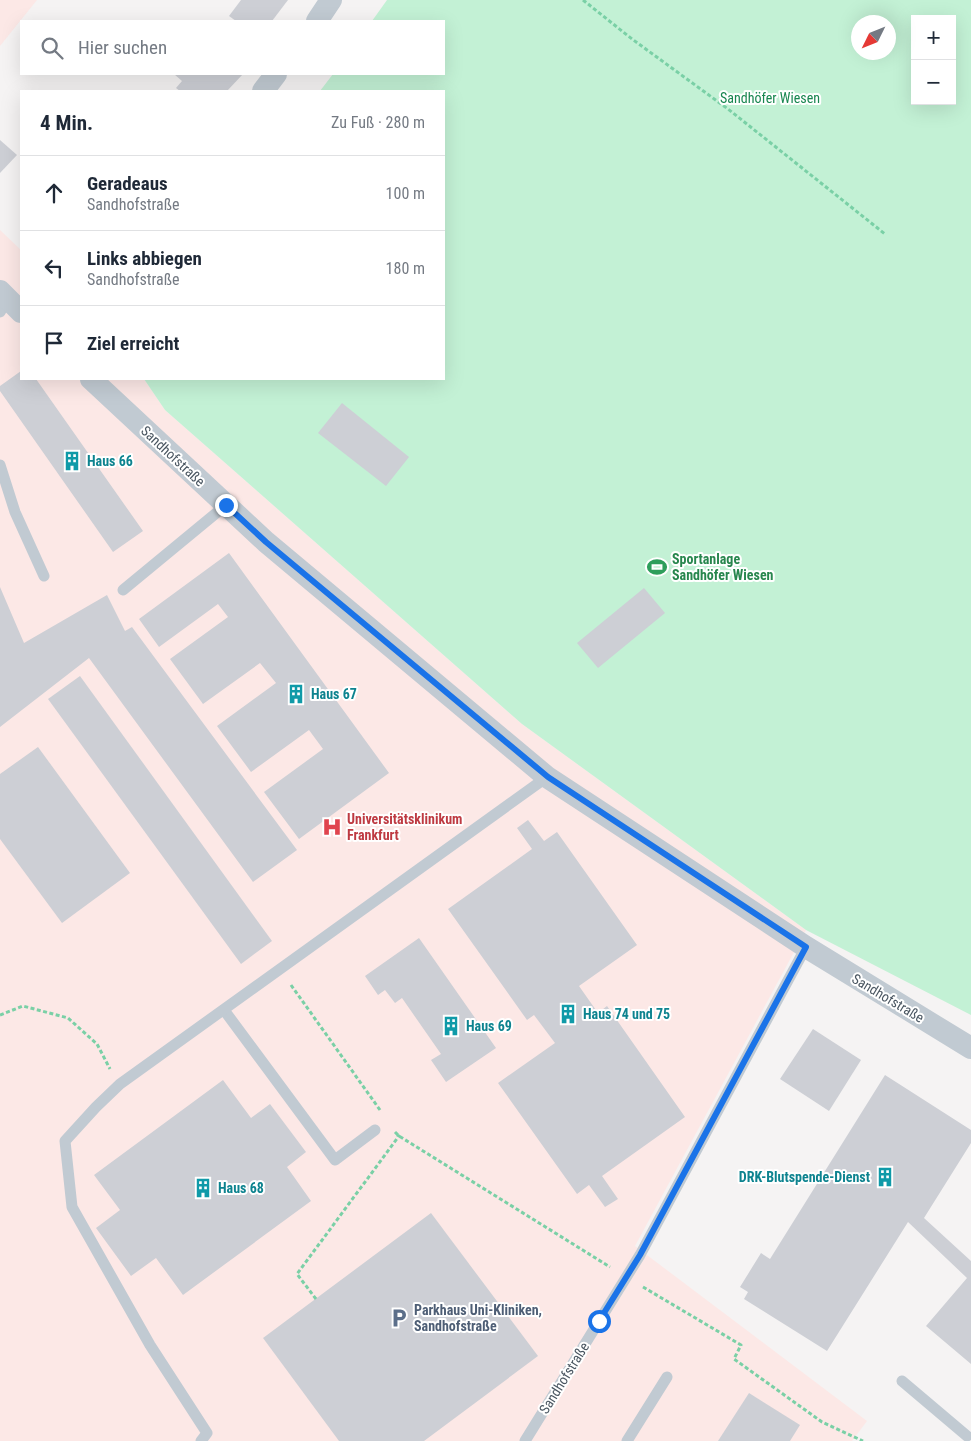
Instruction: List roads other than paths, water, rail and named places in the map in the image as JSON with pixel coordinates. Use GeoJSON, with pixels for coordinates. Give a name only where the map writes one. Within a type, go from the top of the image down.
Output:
{"type":"FeatureCollection","features":[{"type":"Feature","properties":{"kind":"street"},"geometry":{"type":"LineString","coordinates":[[317,20],[331,0]]}},
{"type":"Feature","properties":{"kind":"street"},"geometry":{"type":"LineString","coordinates":[[264,90],[275,75]]}},
{"type":"Feature","properties":{"kind":"street","name":"Sandhofstraße"},"geometry":{"type":"LineString","coordinates":[[91,380],[266,542],[548,777],[806,947],[971,1048]]}},
{"type":"Feature","properties":{"kind":"lane"},"geometry":{"type":"LineString","coordinates":[[0,464],[15,512],[44,576]]}},
{"type":"Feature","properties":{"kind":"lane"},"geometry":{"type":"LineString","coordinates":[[122,590],[226,505]]}},
{"type":"Feature","properties":{"kind":"lane"},"geometry":{"type":"LineString","coordinates":[[201,1441],[208,1433],[150,1345],[119,1286],[72,1207],[65,1141],[120,1084],[548,777]]}},
{"type":"Feature","properties":{"kind":"lane","name":"Sandhofstraße"},"geometry":{"type":"LineString","coordinates":[[526,1441],[626,1277],[806,947]]}},
{"type":"Feature","properties":{"kind":"lane"},"geometry":{"type":"LineString","coordinates":[[224,1010],[335,1160],[375,1130]]}},
{"type":"Feature","properties":{"kind":"lane"},"geometry":{"type":"LineString","coordinates":[[627,1441],[667,1377]]}},
{"type":"Feature","properties":{"kind":"lane"},"geometry":{"type":"LineString","coordinates":[[902,1381],[967,1436]]}},
{"type":"Feature","properties":{"kind":"place","name":"Haus 66"},"geometry":{"type":"Point","coordinates":[72,461]}},
{"type":"Feature","properties":{"kind":"place","name":"Sportanlage Sandhöfer Wiesen"},"geometry":{"type":"Point","coordinates":[657,567]}},
{"type":"Feature","properties":{"kind":"place","name":"Haus 67"},"geometry":{"type":"Point","coordinates":[296,694]}},
{"type":"Feature","properties":{"kind":"place","name":"Universitätsklinikum Frankfurt"},"geometry":{"type":"Point","coordinates":[332,827]}},
{"type":"Feature","properties":{"kind":"place","name":"Haus 74 und 75"},"geometry":{"type":"Point","coordinates":[568,1014]}},
{"type":"Feature","properties":{"kind":"place","name":"Haus 69"},"geometry":{"type":"Point","coordinates":[451,1026]}},
{"type":"Feature","properties":{"kind":"place","name":"DRK-Blutspende-Dienst"},"geometry":{"type":"Point","coordinates":[885,1177]}},
{"type":"Feature","properties":{"kind":"place","name":"Haus 68"},"geometry":{"type":"Point","coordinates":[203,1188]}},
{"type":"Feature","properties":{"kind":"place","name":"Parkhaus Uni-Kliniken, Sandhofstraße"},"geometry":{"type":"Point","coordinates":[399,1318]}},
{"type":"Feature","properties":{"kind":"park label","name":"Sandhöfer Wiesen"},"geometry":{"type":"Point","coordinates":[770,98]}}]}
